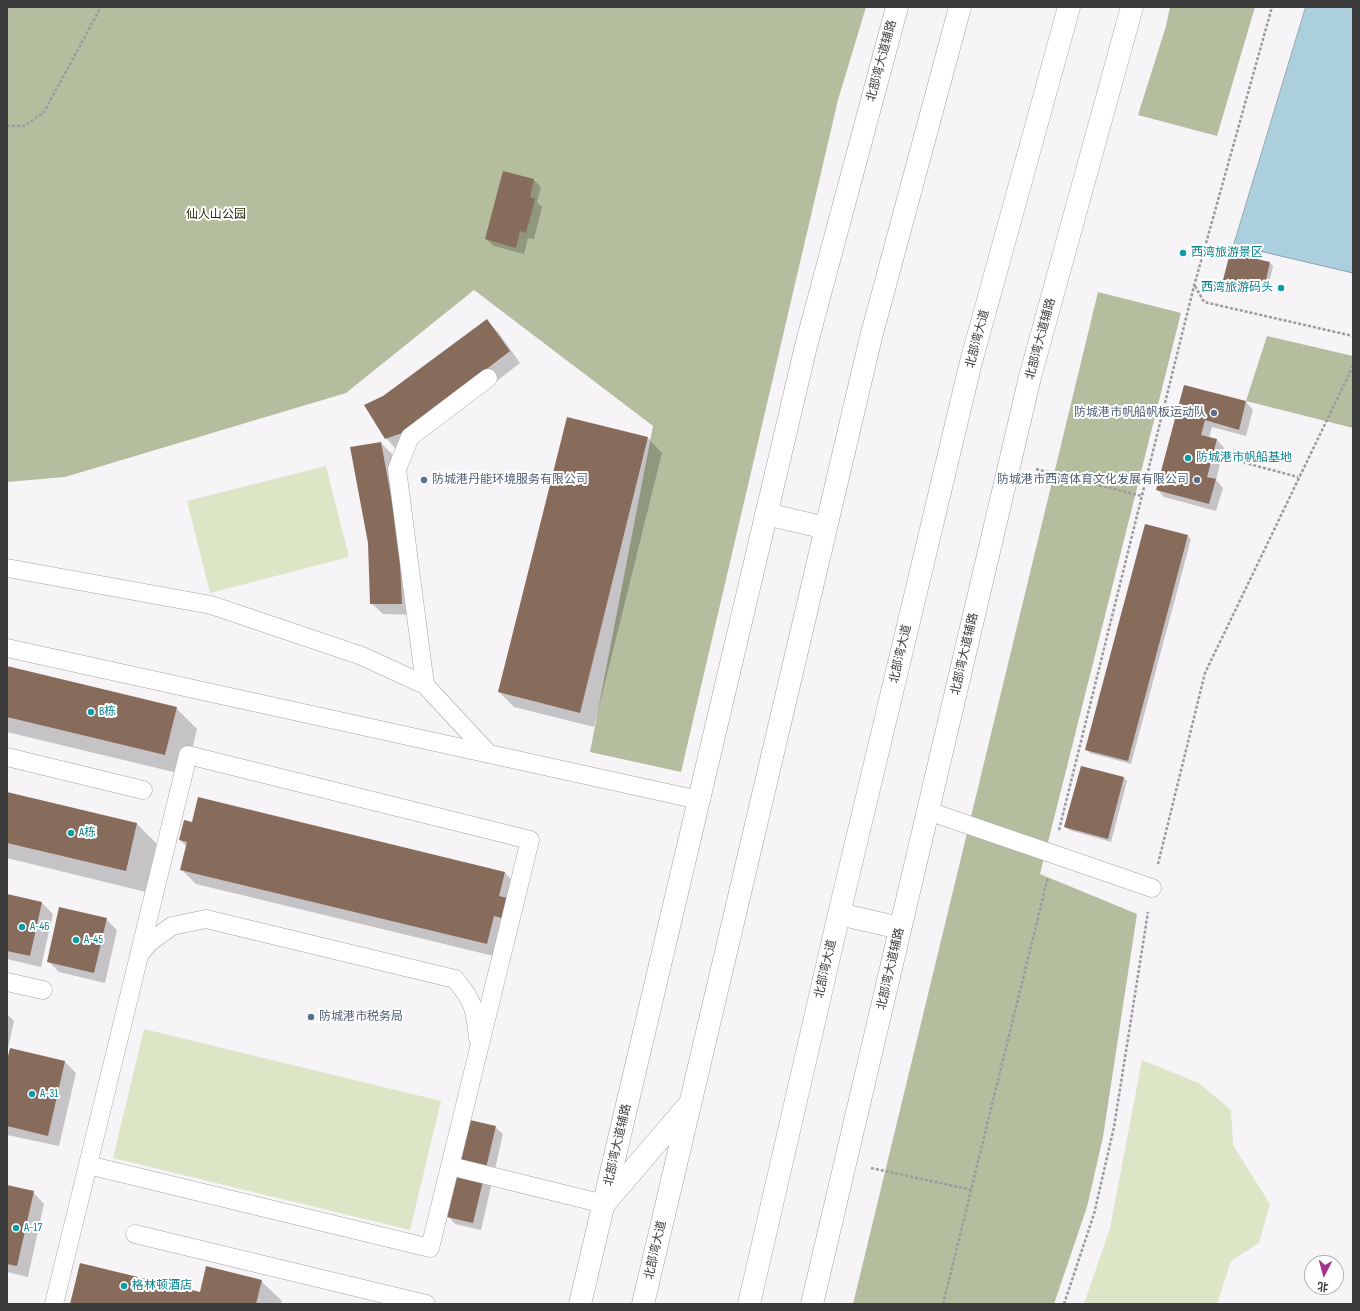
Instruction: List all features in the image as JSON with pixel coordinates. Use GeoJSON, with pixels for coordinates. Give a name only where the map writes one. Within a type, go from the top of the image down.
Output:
{"type":"FeatureCollection","features":[{"type":"Feature","properties":{"kind":"main road","name":"北部湾大道辅路"},"geometry":{"type":"LineString","coordinates":[[580,1304],[806,346],[897,7]]}},
{"type":"Feature","properties":{"kind":"main road","name":"北部湾大道"},"geometry":{"type":"LineString","coordinates":[[749,1304],[839,914],[971,362],[1069,7]]}},
{"type":"Feature","properties":{"kind":"main road","name":"北部湾大道辅路"},"geometry":{"type":"LineString","coordinates":[[812,1304],[1030,377],[1132,7]]}},
{"type":"Feature","properties":{"kind":"main road","name":"北部湾大道"},"geometry":{"type":"LineString","coordinates":[[643,1304],[871,337],[954,9]]}},
{"type":"Feature","properties":{"kind":"main road"},"geometry":{"type":"LineString","coordinates":[[766,514],[826,528]]}},
{"type":"Feature","properties":{"kind":"main road"},"geometry":{"type":"LineString","coordinates":[[839,914],[900,928]]}},
{"type":"Feature","properties":{"kind":"main road"},"geometry":{"type":"LineString","coordinates":[[604,1204],[690,1104]]}},
{"type":"Feature","properties":{"kind":"lane"},"geometry":{"type":"LineString","coordinates":[[425,685],[397,469],[410,438],[488,378]]}},
{"type":"Feature","properties":{"kind":"lane"},"geometry":{"type":"LineString","coordinates":[[7,568],[211,605],[362,656],[425,685],[489,754]]}},
{"type":"Feature","properties":{"kind":"lane"},"geometry":{"type":"LineString","coordinates":[[7,648],[699,800]]}},
{"type":"Feature","properties":{"kind":"lane"},"geometry":{"type":"LineString","coordinates":[[54,1304],[188,755],[530,840],[430,1248],[88,1165]]}},
{"type":"Feature","properties":{"kind":"lane"},"geometry":{"type":"LineString","coordinates":[[7,757],[142,790]]}},
{"type":"Feature","properties":{"kind":"lane"},"geometry":{"type":"LineString","coordinates":[[928,810],[1152,888]]}},
{"type":"Feature","properties":{"kind":"lane"},"geometry":{"type":"LineString","coordinates":[[139,955],[150,942],[172,926],[206,919],[455,979],[471,999],[476,1020],[479,1049]]}},
{"type":"Feature","properties":{"kind":"lane"},"geometry":{"type":"LineString","coordinates":[[7,982],[43,990]]}},
{"type":"Feature","properties":{"kind":"lane"},"geometry":{"type":"LineString","coordinates":[[450,1166],[604,1204]]}},
{"type":"Feature","properties":{"kind":"lane"},"geometry":{"type":"LineString","coordinates":[[135,1234],[426,1304]]}},
{"type":"Feature","properties":{"kind":"path"},"geometry":{"type":"LineString","coordinates":[[7,126],[24,126],[44,112],[101,7]]}},
{"type":"Feature","properties":{"kind":"path"},"geometry":{"type":"LineString","coordinates":[[943,1304],[1194,286],[1272,7]]}},
{"type":"Feature","properties":{"kind":"path"},"geometry":{"type":"LineString","coordinates":[[1194,286],[1204,302],[1353,336]]}},
{"type":"Feature","properties":{"kind":"path"},"geometry":{"type":"LineString","coordinates":[[1064,1304],[1094,1214],[1114,1127],[1152,888],[1204,673],[1353,366]]}},
{"type":"Feature","properties":{"kind":"path"},"geometry":{"type":"LineString","coordinates":[[1234,460],[1298,478]]}},
{"type":"Feature","properties":{"kind":"path"},"geometry":{"type":"LineString","coordinates":[[1010,462],[1142,496]]}},
{"type":"Feature","properties":{"kind":"path"},"geometry":{"type":"LineString","coordinates":[[845,1163],[972,1190]]}},
{"type":"Feature","properties":{"kind":"green space","name":"仙人山公园"},"geometry":{"type":"Polygon","coordinates":[[[7,7],[866,7],[838,100],[681,772],[590,752],[653,426],[474,290],[346,393],[65,477],[7,482],[7,7]]]}},
{"type":"Feature","properties":{"kind":"green space"},"geometry":{"type":"Polygon","coordinates":[[[1170,7],[1255,7],[1217,136],[1138,115],[1166,26],[1170,7]]]}},
{"type":"Feature","properties":{"kind":"green space"},"geometry":{"type":"Polygon","coordinates":[[[1098,292],[1181,313],[1040,874],[1137,914],[1103,1137],[1087,1207],[1054,1304],[853,1304],[1098,292]]]}},
{"type":"Feature","properties":{"kind":"green space"},"geometry":{"type":"Polygon","coordinates":[[[1267,336],[1353,356],[1353,428],[1246,401],[1267,336]]]}},
{"type":"Feature","properties":{"kind":"green space"},"geometry":{"type":"Polygon","coordinates":[[[326,466],[349,557],[210,593],[187,501],[326,466]]]}},
{"type":"Feature","properties":{"kind":"green space"},"geometry":{"type":"Polygon","coordinates":[[[144,1029],[441,1101],[410,1230],[113,1158],[144,1029]]]}},
{"type":"Feature","properties":{"kind":"green space"},"geometry":{"type":"Polygon","coordinates":[[[1142,1060],[1199,1083],[1231,1110],[1233,1145],[1270,1204],[1259,1243],[1231,1261],[1217,1304],[1084,1304],[1110,1228],[1142,1060]]]}},
{"type":"Feature","properties":{"kind":"water"},"geometry":{"type":"Polygon","coordinates":[[[1306,7],[1353,7],[1353,273],[1234,245],[1306,7]]]}},
{"type":"Feature","properties":{"kind":"building"},"geometry":{"type":"Polygon","coordinates":[[[503,171],[534,179],[530,197],[535,199],[526,233],[520,231],[516,248],[485,239],[503,171]]]}},
{"type":"Feature","properties":{"kind":"building"},"geometry":{"type":"Polygon","coordinates":[[[1230,253],[1270,262],[1264,289],[1223,280],[1230,253]]]}},
{"type":"Feature","properties":{"kind":"building"},"geometry":{"type":"Polygon","coordinates":[[[487,319],[510,351],[405,432],[385,439],[364,405],[383,396],[487,319]]]}},
{"type":"Feature","properties":{"kind":"building","name":"防城港市帆船基地"},"geometry":{"type":"Polygon","coordinates":[[[1184,385],[1246,401],[1239,430],[1205,420],[1201,435],[1217,439],[1207,477],[1216,479],[1209,504],[1156,490],[1184,385]]]}},
{"type":"Feature","properties":{"kind":"building"},"geometry":{"type":"Polygon","coordinates":[[[567,417],[648,437],[580,713],[498,692],[567,417]]]}},
{"type":"Feature","properties":{"kind":"building"},"geometry":{"type":"Polygon","coordinates":[[[381,442],[399,540],[402,604],[370,604],[368,543],[350,447],[381,442]]]}},
{"type":"Feature","properties":{"kind":"building"},"geometry":{"type":"Polygon","coordinates":[[[1145,524],[1188,535],[1128,761],[1085,750],[1145,524]]]}},
{"type":"Feature","properties":{"kind":"building","name":"B栋"},"geometry":{"type":"Polygon","coordinates":[[[7,666],[177,707],[165,755],[7,717],[7,666]]]}},
{"type":"Feature","properties":{"kind":"building"},"geometry":{"type":"Polygon","coordinates":[[[1081,766],[1124,777],[1108,839],[1064,827],[1081,766]]]}},
{"type":"Feature","properties":{"kind":"building","name":"A栋"},"geometry":{"type":"Polygon","coordinates":[[[7,792],[137,823],[126,871],[7,843],[7,792]]]}},
{"type":"Feature","properties":{"kind":"building"},"geometry":{"type":"Polygon","coordinates":[[[198,797],[505,872],[499,896],[507,898],[502,918],[494,916],[487,944],[180,870],[187,842],[179,840],[184,820],[192,822],[198,797]]]}},
{"type":"Feature","properties":{"kind":"building","name":"A-46"},"geometry":{"type":"Polygon","coordinates":[[[7,894],[42,902],[30,956],[7,951],[7,894]]]}},
{"type":"Feature","properties":{"kind":"building","name":"A-45"},"geometry":{"type":"Polygon","coordinates":[[[59,907],[107,918],[94,973],[47,962],[59,907]]]}},
{"type":"Feature","properties":{"kind":"building","name":"A-31"},"geometry":{"type":"Polygon","coordinates":[[[10,1048],[65,1061],[48,1136],[7,1126],[7,1060],[10,1048]]]}},
{"type":"Feature","properties":{"kind":"building"},"geometry":{"type":"Polygon","coordinates":[[[470,1120],[496,1126],[473,1223],[447,1217],[470,1120]]]}},
{"type":"Feature","properties":{"kind":"building","name":"A-17"},"geometry":{"type":"Polygon","coordinates":[[[7,1185],[34,1191],[17,1266],[7,1264],[7,1185]]]}},
{"type":"Feature","properties":{"kind":"building","name":"格林顿酒店"},"geometry":{"type":"Polygon","coordinates":[[[80,1263],[200,1292],[206,1266],[262,1280],[256,1304],[70,1304],[80,1263]]]}},
{"type":"Feature","properties":{"kind":"place","name":"西湾旅游景区"},"geometry":{"type":"Point","coordinates":[1183,253]}},
{"type":"Feature","properties":{"kind":"place","name":"西湾旅游码头"},"geometry":{"type":"Point","coordinates":[1281,288]}},
{"type":"Feature","properties":{"kind":"place","name":"防城港市帆船帆板运动队"},"geometry":{"type":"Point","coordinates":[1214,413]}},
{"type":"Feature","properties":{"kind":"place","name":"防城港市帆船基地"},"geometry":{"type":"Point","coordinates":[1188,458]}},
{"type":"Feature","properties":{"kind":"place","name":"防城港丹能环境服务有限公司"},"geometry":{"type":"Point","coordinates":[424,480]}},
{"type":"Feature","properties":{"kind":"place","name":"防城港市西湾体育文化发展有限公司"},"geometry":{"type":"Point","coordinates":[1197,480]}},
{"type":"Feature","properties":{"kind":"place","name":"B栋"},"geometry":{"type":"Point","coordinates":[91,712]}},
{"type":"Feature","properties":{"kind":"place","name":"A栋"},"geometry":{"type":"Point","coordinates":[71,833]}},
{"type":"Feature","properties":{"kind":"place","name":"A-46"},"geometry":{"type":"Point","coordinates":[22,927]}},
{"type":"Feature","properties":{"kind":"place","name":"A-45"},"geometry":{"type":"Point","coordinates":[76,940]}},
{"type":"Feature","properties":{"kind":"place","name":"防城港市税务局"},"geometry":{"type":"Point","coordinates":[311,1017]}},
{"type":"Feature","properties":{"kind":"place","name":"A-31"},"geometry":{"type":"Point","coordinates":[32,1094]}},
{"type":"Feature","properties":{"kind":"place","name":"A-17"},"geometry":{"type":"Point","coordinates":[16,1228]}},
{"type":"Feature","properties":{"kind":"place","name":"格林顿酒店"},"geometry":{"type":"Point","coordinates":[124,1286]}}]}
